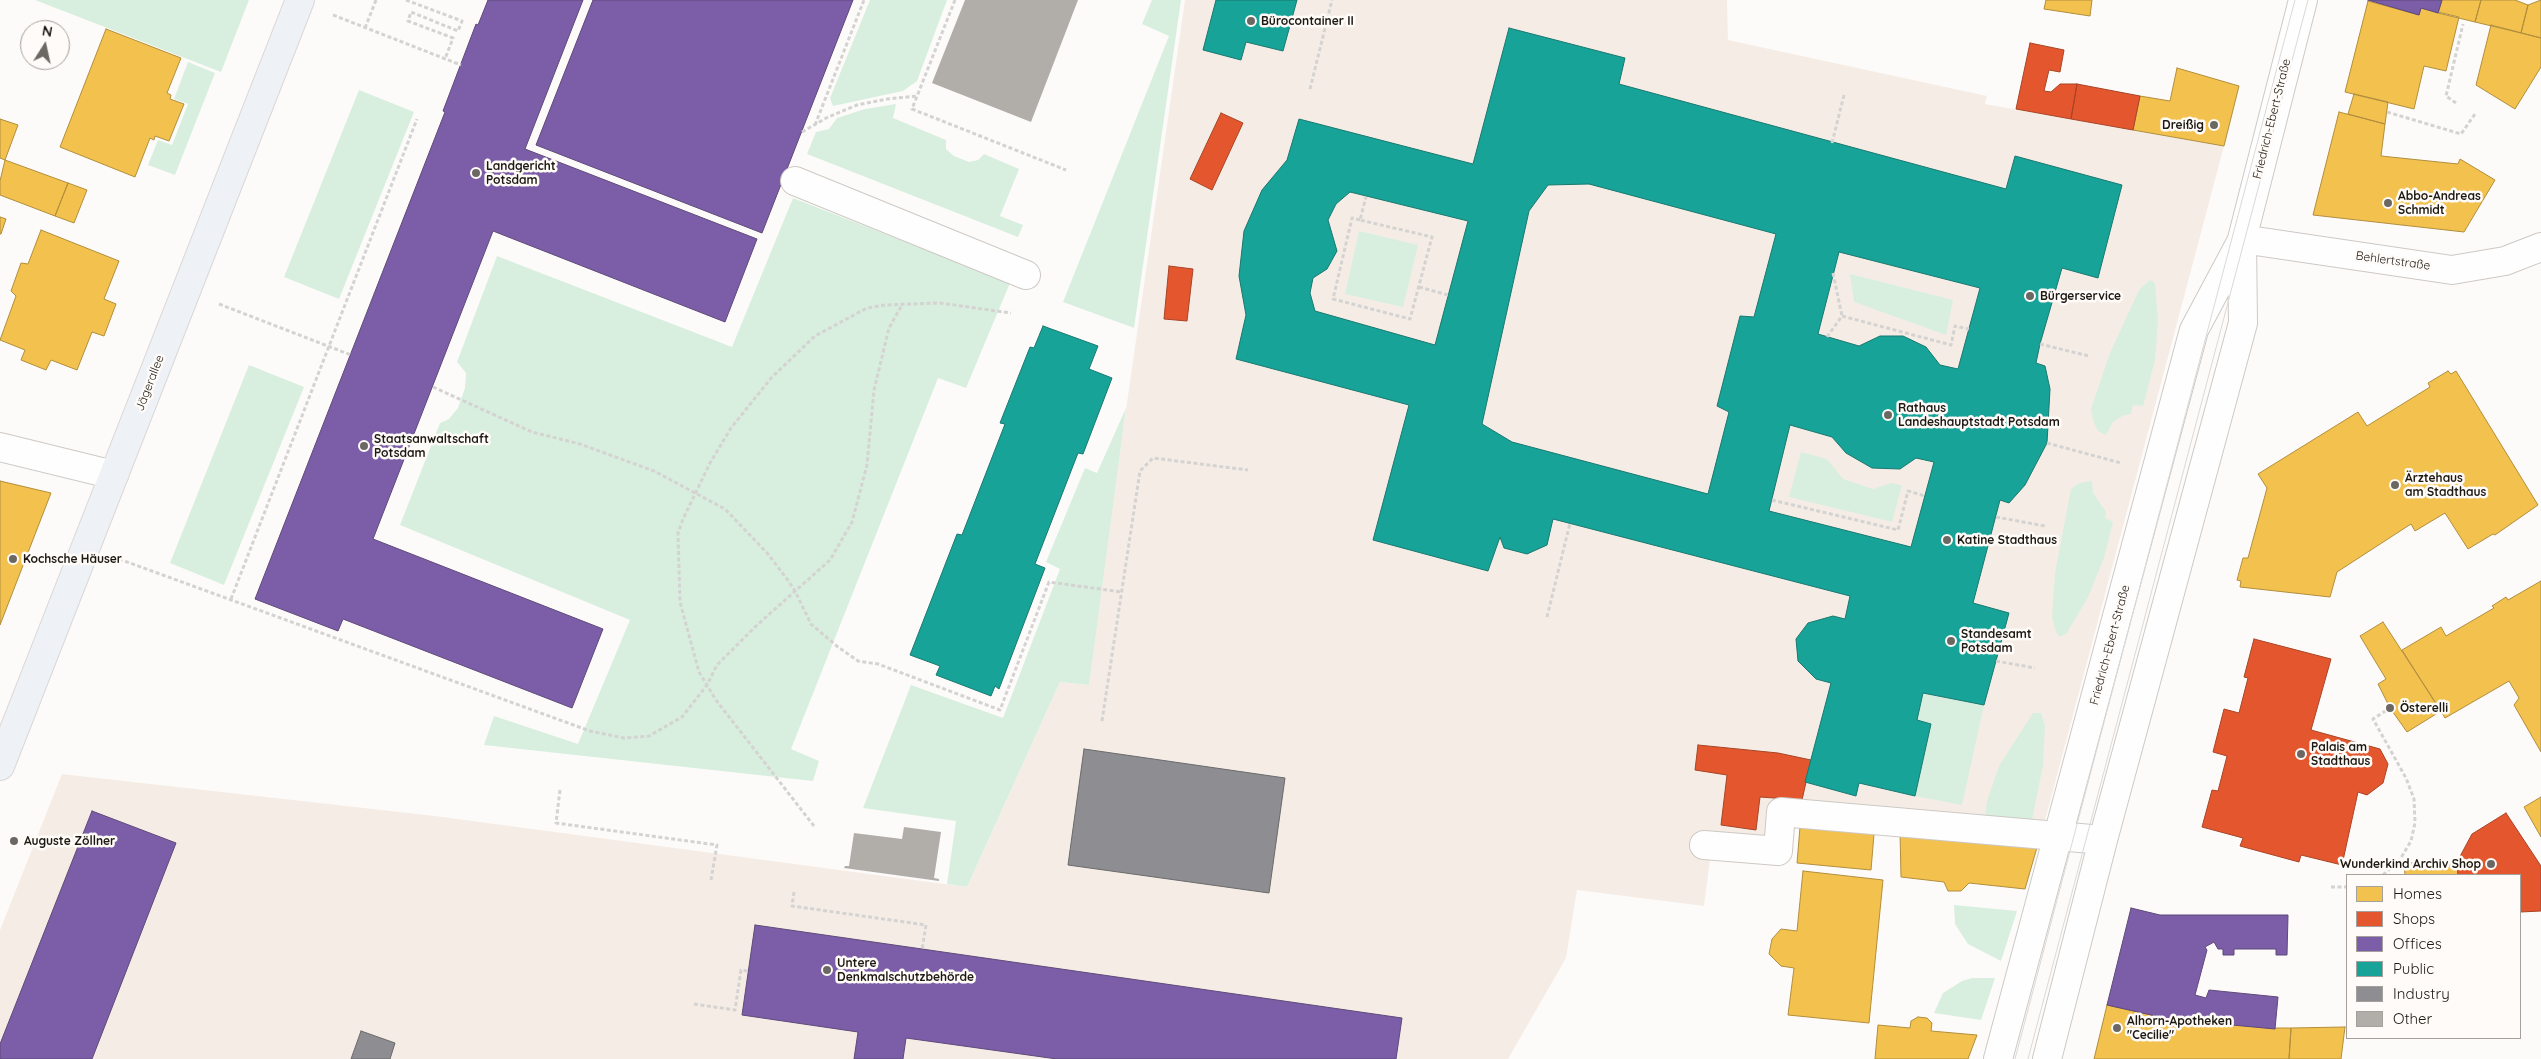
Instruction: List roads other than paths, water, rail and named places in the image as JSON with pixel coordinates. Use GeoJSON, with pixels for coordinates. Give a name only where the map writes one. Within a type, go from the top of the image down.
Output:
{"type":"FeatureCollection","features":[{"type":"Feature","properties":{"kind":"main road","name":"Jägerallee"},"geometry":{"type":"LineString","coordinates":[[0,766],[300,1]]}},
{"type":"Feature","properties":{"kind":"street","name":"Friedrich-Ebert-Straße"},"geometry":{"type":"LineString","coordinates":[[1998,1059],[2194,330],[2242,239],[2303,0]]}},
{"type":"Feature","properties":{"kind":"street"},"geometry":{"type":"LineString","coordinates":[[795,182],[1026,275]]}},
{"type":"Feature","properties":{"kind":"street","name":"Friedrich-Ebert-Straße"},"geometry":{"type":"LineString","coordinates":[[2047,1059],[2103,840],[2243,323],[2242,239]]}},
{"type":"Feature","properties":{"kind":"street","name":"Behlertstraße"},"geometry":{"type":"LineString","coordinates":[[2242,239],[2452,270],[2504,261],[2541,247]]}},
{"type":"Feature","properties":{"kind":"street"},"geometry":{"type":"LineString","coordinates":[[0,447],[114,475]]}},
{"type":"Feature","properties":{"kind":"street"},"geometry":{"type":"LineString","coordinates":[[1704,844],[1778,851],[1781,812],[2103,840]]}},
{"type":"Feature","properties":{"kind":"tram line"},"geometry":{"type":"LineString","coordinates":[[2015,1059],[2295,0]]}},
{"type":"Feature","properties":{"kind":"tram line"},"geometry":{"type":"LineString","coordinates":[[2028,1059],[2308,0]]}},
{"type":"Feature","properties":{"kind":"place","name":"Bürocontainer II"},"geometry":{"type":"Point","coordinates":[1251,21]}},
{"type":"Feature","properties":{"kind":"place","name":"Dreißig"},"geometry":{"type":"Point","coordinates":[2214,125]}},
{"type":"Feature","properties":{"kind":"place","name":"Landgericht Potsdam"},"geometry":{"type":"Point","coordinates":[476,173]}},
{"type":"Feature","properties":{"kind":"place","name":"Abbo-Andreas Schmidt"},"geometry":{"type":"Point","coordinates":[2388,203]}},
{"type":"Feature","properties":{"kind":"place","name":"Bürgerservice"},"geometry":{"type":"Point","coordinates":[2030,296]}},
{"type":"Feature","properties":{"kind":"place","name":"Rathaus Landeshauptstadt Potsdam"},"geometry":{"type":"Point","coordinates":[1888,415]}},
{"type":"Feature","properties":{"kind":"place","name":"Staatsanwaltschaft Potsdam"},"geometry":{"type":"Point","coordinates":[364,446]}},
{"type":"Feature","properties":{"kind":"place","name":"Ärztehaus am Stadthaus"},"geometry":{"type":"Point","coordinates":[2395,485]}},
{"type":"Feature","properties":{"kind":"place","name":"Katine Stadthaus"},"geometry":{"type":"Point","coordinates":[1947,540]}},
{"type":"Feature","properties":{"kind":"place","name":"Kochsche Häuser"},"geometry":{"type":"Point","coordinates":[13,559]}},
{"type":"Feature","properties":{"kind":"place","name":"Standesamt Potsdam"},"geometry":{"type":"Point","coordinates":[1951,641]}},
{"type":"Feature","properties":{"kind":"place","name":"Österelli"},"geometry":{"type":"Point","coordinates":[2390,708]}},
{"type":"Feature","properties":{"kind":"place","name":"Palais am Stadthaus"},"geometry":{"type":"Point","coordinates":[2301,754]}},
{"type":"Feature","properties":{"kind":"place","name":"Auguste Zöllner"},"geometry":{"type":"Point","coordinates":[14,841]}},
{"type":"Feature","properties":{"kind":"place","name":"Wunderkind Archiv Shop"},"geometry":{"type":"Point","coordinates":[2491,864]}},
{"type":"Feature","properties":{"kind":"place","name":"Untere Denkmalschutzbehörde"},"geometry":{"type":"Point","coordinates":[827,970]}},
{"type":"Feature","properties":{"kind":"place","name":"Alhorn-Apotheken \"Cecilie\""},"geometry":{"type":"Point","coordinates":[2117,1028]}}]}
